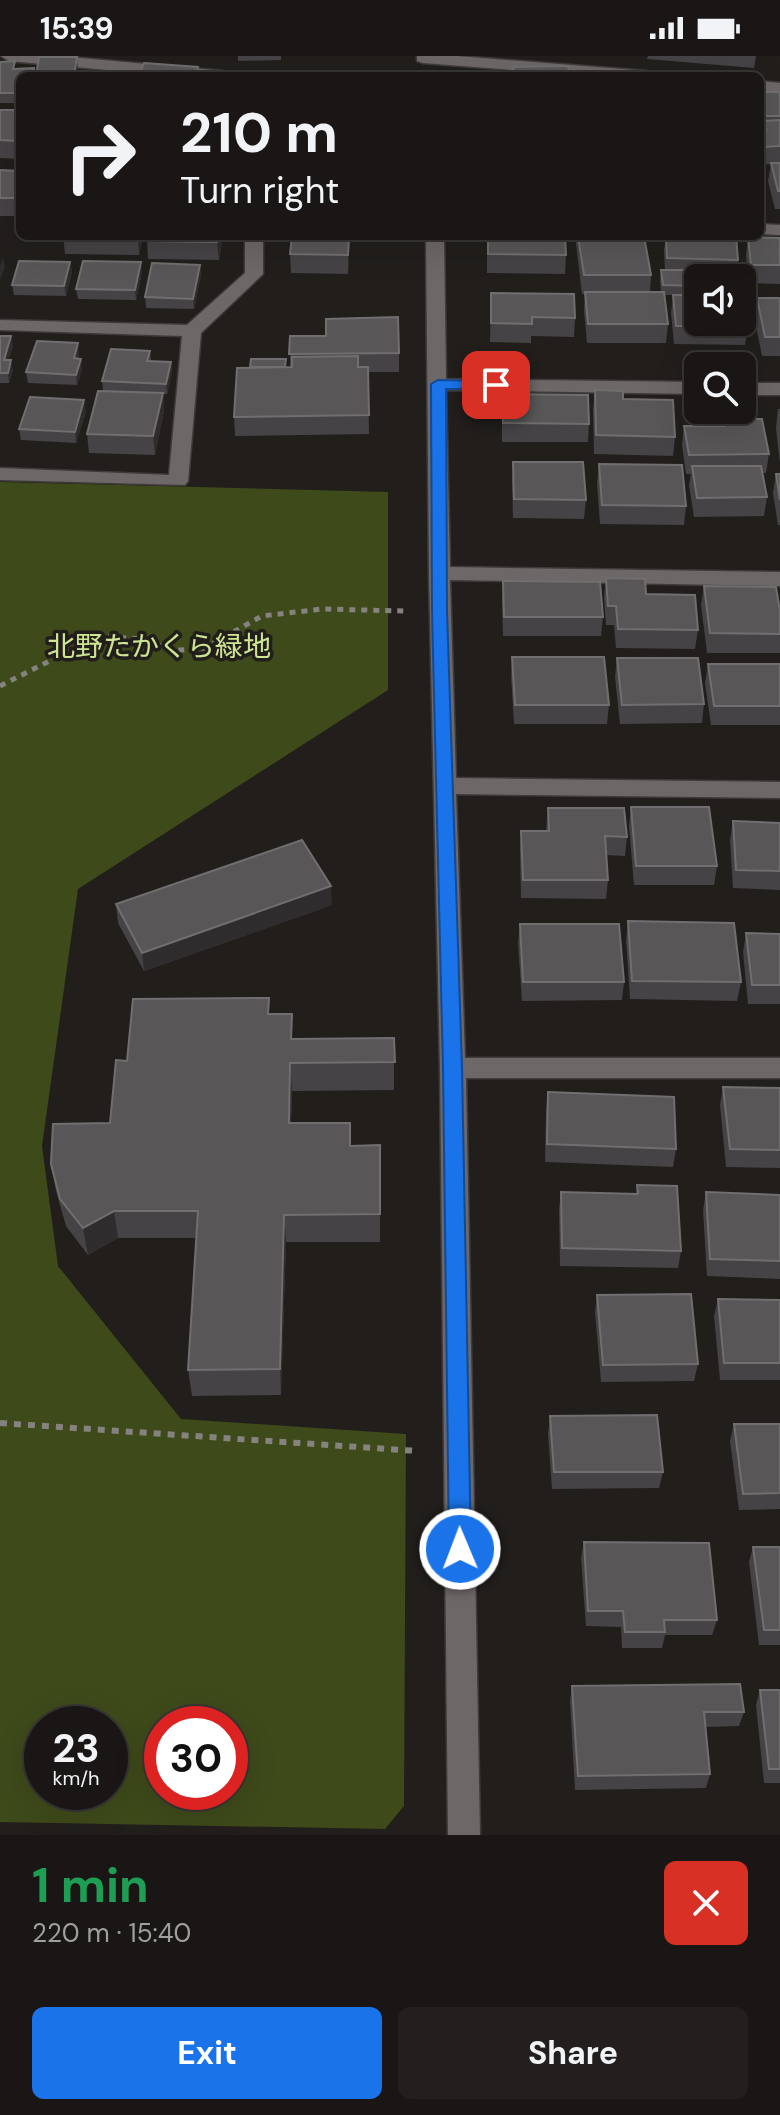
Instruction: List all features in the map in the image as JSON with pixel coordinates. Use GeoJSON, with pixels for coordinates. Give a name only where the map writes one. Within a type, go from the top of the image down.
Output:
{"type":"FeatureCollection","features":[{"type":"Feature","properties":{"kind":"street"},"geometry":{"type":"LineString","coordinates":[[9,56],[132,72]]}},
{"type":"Feature","properties":{"kind":"street"},"geometry":{"type":"LineString","coordinates":[[423,57],[613,64],[636,72]]}},
{"type":"Feature","properties":{"kind":"street"},"geometry":{"type":"LineString","coordinates":[[0,474],[178,481],[192,331],[254,274],[254,240]]}},
{"type":"Feature","properties":{"kind":"street"},"geometry":{"type":"LineString","coordinates":[[435,240],[439,573],[453,1068],[464,1835]]}},
{"type":"Feature","properties":{"kind":"street"},"geometry":{"type":"LineString","coordinates":[[0,325],[192,331]]}},
{"type":"Feature","properties":{"kind":"street"},"geometry":{"type":"LineString","coordinates":[[438,384],[684,388]]}},
{"type":"Feature","properties":{"kind":"street"},"geometry":{"type":"LineString","coordinates":[[756,389],[780,389]]}},
{"type":"Feature","properties":{"kind":"street"},"geometry":{"type":"LineString","coordinates":[[439,573],[780,579]]}},
{"type":"Feature","properties":{"kind":"street"},"geometry":{"type":"LineString","coordinates":[[444,786],[780,790]]}},
{"type":"Feature","properties":{"kind":"street"},"geometry":{"type":"LineString","coordinates":[[453,1068],[780,1068]]}},
{"type":"Feature","properties":{"kind":"path"},"geometry":{"type":"LineString","coordinates":[[0,686],[99,636],[140,639],[175,650],[203,649],[262,616],[322,609],[440,611]]}},
{"type":"Feature","properties":{"kind":"path"},"geometry":{"type":"LineString","coordinates":[[0,1423],[458,1454]]}},
{"type":"Feature","properties":{"kind":"green space","name":"北野たかくら緑地"},"geometry":{"type":"Polygon","coordinates":[[[0,482],[388,492],[388,690],[78,889],[42,1146],[58,1266],[181,1419],[406,1434],[404,1806],[385,1829],[0,1822],[0,482]]]}},
{"type":"Feature","properties":{"kind":"building"},"geometry":{"type":"Polygon","coordinates":[[[39,57],[77,57],[75,72],[37,72],[39,57]]]}},
{"type":"Feature","properties":{"kind":"building"},"geometry":{"type":"Polygon","coordinates":[[[15,61],[13,69],[34,68],[34,72],[16,72],[16,93],[0,93],[0,62],[15,61]]]}},
{"type":"Feature","properties":{"kind":"building"},"geometry":{"type":"Polygon","coordinates":[[[144,63],[198,67],[196,72],[141,72],[144,63]]]}},
{"type":"Feature","properties":{"kind":"building"},"geometry":{"type":"Polygon","coordinates":[[[568,66],[569,72],[514,72],[513,67],[568,66]]]}},
{"type":"Feature","properties":{"kind":"building"},"geometry":{"type":"Polygon","coordinates":[[[301,71],[349,71],[349,72],[301,71]]]}},
{"type":"Feature","properties":{"kind":"building"},"geometry":{"type":"Polygon","coordinates":[[[764,92],[780,92],[780,116],[764,116],[764,92]]]}},
{"type":"Feature","properties":{"kind":"building"},"geometry":{"type":"Polygon","coordinates":[[[0,110],[16,110],[16,141],[0,140],[0,110]]]}},
{"type":"Feature","properties":{"kind":"building"},"geometry":{"type":"Polygon","coordinates":[[[780,120],[780,146],[764,147],[764,121],[780,120]]]}},
{"type":"Feature","properties":{"kind":"building"},"geometry":{"type":"Polygon","coordinates":[[[771,163],[780,163],[780,191],[778,191],[771,163]]]}},
{"type":"Feature","properties":{"kind":"building"},"geometry":{"type":"Polygon","coordinates":[[[0,170],[16,171],[16,198],[0,198],[0,170]]]}},
{"type":"Feature","properties":{"kind":"building"},"geometry":{"type":"Polygon","coordinates":[[[780,238],[780,265],[751,264],[748,240],[780,238]]]}},
{"type":"Feature","properties":{"kind":"building"},"geometry":{"type":"Polygon","coordinates":[[[147,240],[217,240],[217,242],[147,240]]]}},
{"type":"Feature","properties":{"kind":"building"},"geometry":{"type":"Polygon","coordinates":[[[292,240],[349,240],[348,255],[290,254],[292,240]]]}},
{"type":"Feature","properties":{"kind":"building"},"geometry":{"type":"Polygon","coordinates":[[[488,240],[565,240],[566,255],[488,254],[488,240]]]}},
{"type":"Feature","properties":{"kind":"building"},"geometry":{"type":"Polygon","coordinates":[[[579,240],[645,240],[651,275],[584,275],[579,240]]]}},
{"type":"Feature","properties":{"kind":"building"},"geometry":{"type":"Polygon","coordinates":[[[666,240],[736,240],[738,260],[667,258],[666,240]]]}},
{"type":"Feature","properties":{"kind":"building"},"geometry":{"type":"Polygon","coordinates":[[[19,261],[70,262],[64,286],[12,285],[19,261]]]}},
{"type":"Feature","properties":{"kind":"building"},"geometry":{"type":"Polygon","coordinates":[[[83,261],[141,262],[135,290],[76,289],[83,261]]]}},
{"type":"Feature","properties":{"kind":"building"},"geometry":{"type":"Polygon","coordinates":[[[152,263],[200,265],[193,299],[145,297],[152,263]]]}},
{"type":"Feature","properties":{"kind":"building"},"geometry":{"type":"Polygon","coordinates":[[[661,270],[684,270],[684,286],[663,285],[661,270]]]}},
{"type":"Feature","properties":{"kind":"building"},"geometry":{"type":"Polygon","coordinates":[[[585,292],[664,292],[668,324],[588,324],[585,292]]]}},
{"type":"Feature","properties":{"kind":"building"},"geometry":{"type":"Polygon","coordinates":[[[491,293],[574,294],[575,318],[532,317],[532,324],[491,323],[491,293]]]}},
{"type":"Feature","properties":{"kind":"building"},"geometry":{"type":"Polygon","coordinates":[[[673,295],[684,295],[684,326],[676,326],[673,295]]]}},
{"type":"Feature","properties":{"kind":"building"},"geometry":{"type":"Polygon","coordinates":[[[757,298],[780,298],[780,337],[765,337],[757,298]]]}},
{"type":"Feature","properties":{"kind":"building"},"geometry":{"type":"Polygon","coordinates":[[[398,317],[399,353],[289,354],[290,336],[326,336],[326,319],[398,317]]]}},
{"type":"Feature","properties":{"kind":"building"},"geometry":{"type":"Polygon","coordinates":[[[0,336],[11,336],[4,360],[11,360],[8,373],[0,373],[0,336]]]}},
{"type":"Feature","properties":{"kind":"building"},"geometry":{"type":"Polygon","coordinates":[[[37,341],[78,343],[74,358],[81,359],[76,375],[26,372],[37,341]]]}},
{"type":"Feature","properties":{"kind":"building"},"geometry":{"type":"Polygon","coordinates":[[[111,349],[150,351],[147,361],[171,362],[166,384],[102,381],[111,349]]]}},
{"type":"Feature","properties":{"kind":"building"},"geometry":{"type":"Polygon","coordinates":[[[358,356],[358,367],[368,367],[369,415],[234,417],[237,368],[292,367],[292,357],[358,356]]]}},
{"type":"Feature","properties":{"kind":"building"},"geometry":{"type":"Polygon","coordinates":[[[251,359],[286,359],[285,367],[250,367],[251,359]]]}},
{"type":"Feature","properties":{"kind":"building"},"geometry":{"type":"Polygon","coordinates":[[[595,390],[623,391],[623,399],[673,400],[675,437],[596,435],[595,390]]]}},
{"type":"Feature","properties":{"kind":"building"},"geometry":{"type":"Polygon","coordinates":[[[98,391],[163,393],[153,436],[87,434],[98,391]]]}},
{"type":"Feature","properties":{"kind":"building"},"geometry":{"type":"Polygon","coordinates":[[[502,394],[588,395],[589,424],[503,423],[502,394]]]}},
{"type":"Feature","properties":{"kind":"building"},"geometry":{"type":"Polygon","coordinates":[[[30,397],[84,400],[75,432],[19,429],[30,397]]]}},
{"type":"Feature","properties":{"kind":"building"},"geometry":{"type":"Polygon","coordinates":[[[756,419],[762,419],[769,454],[689,455],[684,426],[756,424],[756,419]]]}},
{"type":"Feature","properties":{"kind":"building"},"geometry":{"type":"Polygon","coordinates":[[[513,462],[583,462],[586,500],[514,499],[513,462]]]}},
{"type":"Feature","properties":{"kind":"building"},"geometry":{"type":"Polygon","coordinates":[[[599,464],[682,465],[686,506],[602,505],[599,464]]]}},
{"type":"Feature","properties":{"kind":"building"},"geometry":{"type":"Polygon","coordinates":[[[692,466],[761,466],[767,497],[697,498],[692,466]]]}},
{"type":"Feature","properties":{"kind":"building"},"geometry":{"type":"Polygon","coordinates":[[[776,474],[780,474],[780,500],[776,474]]]}},
{"type":"Feature","properties":{"kind":"building"},"geometry":{"type":"Polygon","coordinates":[[[606,578],[645,579],[646,594],[695,595],[698,630],[618,629],[616,606],[608,606],[606,578]]]}},
{"type":"Feature","properties":{"kind":"building"},"geometry":{"type":"Polygon","coordinates":[[[503,581],[600,582],[603,617],[504,617],[503,581]]]}},
{"type":"Feature","properties":{"kind":"building"},"geometry":{"type":"Polygon","coordinates":[[[704,586],[776,587],[780,634],[710,633],[704,586]]]}},
{"type":"Feature","properties":{"kind":"building"},"geometry":{"type":"Polygon","coordinates":[[[512,657],[604,657],[609,705],[515,705],[512,657]]]}},
{"type":"Feature","properties":{"kind":"building"},"geometry":{"type":"Polygon","coordinates":[[[617,658],[698,658],[704,704],[622,705],[617,658]]]}},
{"type":"Feature","properties":{"kind":"building"},"geometry":{"type":"Polygon","coordinates":[[[708,664],[780,664],[780,706],[714,706],[708,664]]]}},
{"type":"Feature","properties":{"kind":"building"},"geometry":{"type":"Polygon","coordinates":[[[631,807],[709,807],[717,866],[636,866],[631,807]]]}},
{"type":"Feature","properties":{"kind":"building"},"geometry":{"type":"Polygon","coordinates":[[[548,808],[624,808],[627,837],[605,836],[608,880],[523,880],[521,831],[549,831],[548,808]]]}},
{"type":"Feature","properties":{"kind":"building"},"geometry":{"type":"Polygon","coordinates":[[[733,821],[780,823],[780,871],[736,870],[733,821]]]}},
{"type":"Feature","properties":{"kind":"building"},"geometry":{"type":"Polygon","coordinates":[[[302,840],[331,886],[142,953],[116,904],[302,840]]]}},
{"type":"Feature","properties":{"kind":"building"},"geometry":{"type":"Polygon","coordinates":[[[628,921],[734,923],[741,982],[632,981],[628,921]]]}},
{"type":"Feature","properties":{"kind":"building"},"geometry":{"type":"Polygon","coordinates":[[[520,924],[619,924],[624,982],[523,982],[520,924]]]}},
{"type":"Feature","properties":{"kind":"building"},"geometry":{"type":"Polygon","coordinates":[[[746,933],[780,934],[780,985],[752,985],[746,933]]]}},
{"type":"Feature","properties":{"kind":"building"},"geometry":{"type":"Polygon","coordinates":[[[269,998],[268,1014],[292,1014],[291,1039],[394,1038],[395,1062],[290,1063],[289,1123],[350,1123],[350,1146],[380,1145],[380,1214],[284,1215],[280,1369],[188,1370],[198,1211],[114,1211],[83,1228],[60,1199],[51,1164],[53,1124],[110,1123],[116,1060],[127,1061],[133,999],[269,998]]]}},
{"type":"Feature","properties":{"kind":"building"},"geometry":{"type":"Polygon","coordinates":[[[723,1087],[780,1088],[780,1150],[730,1149],[723,1087]]]}},
{"type":"Feature","properties":{"kind":"building"},"geometry":{"type":"Polygon","coordinates":[[[548,1092],[674,1097],[676,1149],[547,1144],[548,1092]]]}},
{"type":"Feature","properties":{"kind":"building"},"geometry":{"type":"Polygon","coordinates":[[[637,1185],[677,1186],[681,1251],[562,1248],[561,1192],[638,1194],[637,1185]]]}},
{"type":"Feature","properties":{"kind":"building"},"geometry":{"type":"Polygon","coordinates":[[[706,1192],[780,1195],[780,1261],[710,1259],[706,1192]]]}},
{"type":"Feature","properties":{"kind":"building"},"geometry":{"type":"Polygon","coordinates":[[[691,1294],[698,1364],[603,1365],[597,1295],[691,1294]]]}},
{"type":"Feature","properties":{"kind":"building"},"geometry":{"type":"Polygon","coordinates":[[[718,1299],[780,1300],[780,1363],[724,1363],[718,1299]]]}},
{"type":"Feature","properties":{"kind":"building"},"geometry":{"type":"Polygon","coordinates":[[[657,1415],[663,1472],[554,1472],[550,1416],[657,1415]]]}},
{"type":"Feature","properties":{"kind":"building"},"geometry":{"type":"Polygon","coordinates":[[[734,1424],[780,1424],[780,1493],[743,1494],[734,1424]]]}},
{"type":"Feature","properties":{"kind":"building"},"geometry":{"type":"Polygon","coordinates":[[[584,1542],[709,1543],[717,1620],[664,1620],[665,1632],[625,1632],[623,1611],[588,1611],[584,1542]]]}},
{"type":"Feature","properties":{"kind":"building"},"geometry":{"type":"Polygon","coordinates":[[[753,1547],[780,1547],[780,1630],[764,1630],[753,1547]]]}},
{"type":"Feature","properties":{"kind":"building"},"geometry":{"type":"Polygon","coordinates":[[[740,1684],[744,1712],[704,1712],[710,1774],[578,1776],[572,1686],[740,1684]]]}},
{"type":"Feature","properties":{"kind":"building"},"geometry":{"type":"Polygon","coordinates":[[[760,1690],[780,1690],[780,1769],[769,1769],[760,1690]]]}},
{"type":"Feature","properties":{"kind":"route"},"geometry":{"type":"LineString","coordinates":[[460,1549],[438,384],[496,385]]}}]}
